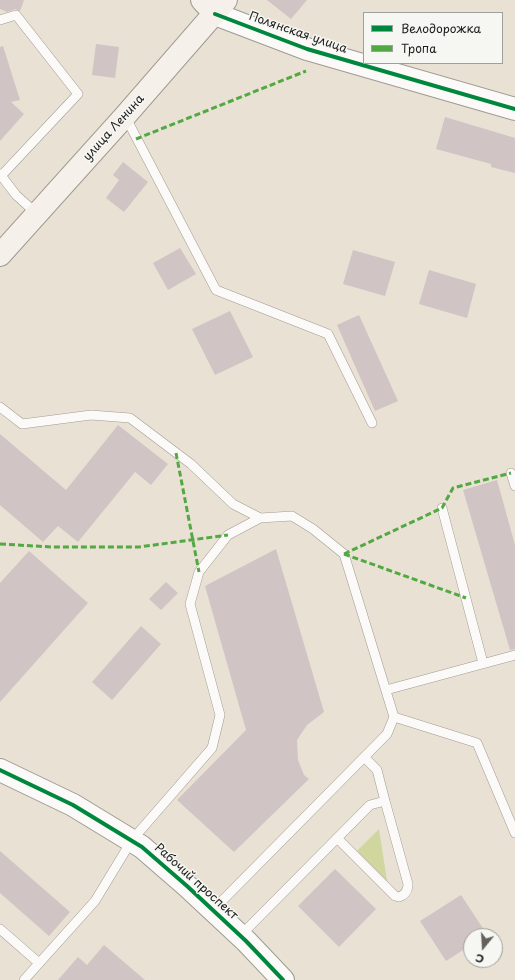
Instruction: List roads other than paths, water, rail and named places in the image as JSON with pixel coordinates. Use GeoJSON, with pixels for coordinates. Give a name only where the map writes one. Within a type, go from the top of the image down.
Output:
{"type":"FeatureCollection","features":[{"type":"Feature","properties":{"kind":"main road","name":"улица Ленина"},"geometry":{"type":"LineString","coordinates":[[0,255],[125,116],[214,5]]}},
{"type":"Feature","properties":{"kind":"street","name":"Полянская улица"},"geometry":{"type":"LineString","coordinates":[[214,5],[307,49],[515,109]]}},
{"type":"Feature","properties":{"kind":"street","name":"Рабочий проспект"},"geometry":{"type":"LineString","coordinates":[[0,770],[73,806],[142,847],[213,910],[283,980]]}},
{"type":"Feature","properties":{"kind":"lane"},"geometry":{"type":"LineString","coordinates":[[0,20],[16,15],[78,94],[1,175],[16,195],[36,214]]}},
{"type":"Feature","properties":{"kind":"lane"},"geometry":{"type":"LineString","coordinates":[[125,116],[216,290],[328,334],[372,423]]}},
{"type":"Feature","properties":{"kind":"lane"},"geometry":{"type":"LineString","coordinates":[[0,408],[22,424],[91,415],[130,418],[191,464],[233,504],[260,518]]}},
{"type":"Feature","properties":{"kind":"lane"},"geometry":{"type":"LineString","coordinates":[[511,473],[515,486]]}},
{"type":"Feature","properties":{"kind":"lane"},"geometry":{"type":"LineString","coordinates":[[442,508],[483,663]]}},
{"type":"Feature","properties":{"kind":"lane"},"geometry":{"type":"LineString","coordinates":[[24,980],[96,901],[132,840],[212,748],[220,715],[190,604],[199,572],[228,535],[260,518],[292,516],[313,529],[344,554],[394,717],[388,734],[213,910]]}},
{"type":"Feature","properties":{"kind":"lane"},"geometry":{"type":"LineString","coordinates":[[386,690],[515,655]]}},
{"type":"Feature","properties":{"kind":"lane"},"geometry":{"type":"LineString","coordinates":[[394,717],[477,742],[515,833]]}},
{"type":"Feature","properties":{"kind":"lane"},"geometry":{"type":"LineString","coordinates":[[337,838],[395,896],[399,898],[402,896],[408,888],[408,884],[377,770],[364,757]]}},
{"type":"Feature","properties":{"kind":"lane"},"geometry":{"type":"LineString","coordinates":[[240,936],[370,805],[385,801]]}},
{"type":"Feature","properties":{"kind":"lane"},"geometry":{"type":"LineString","coordinates":[[0,930],[39,963]]}}]}
